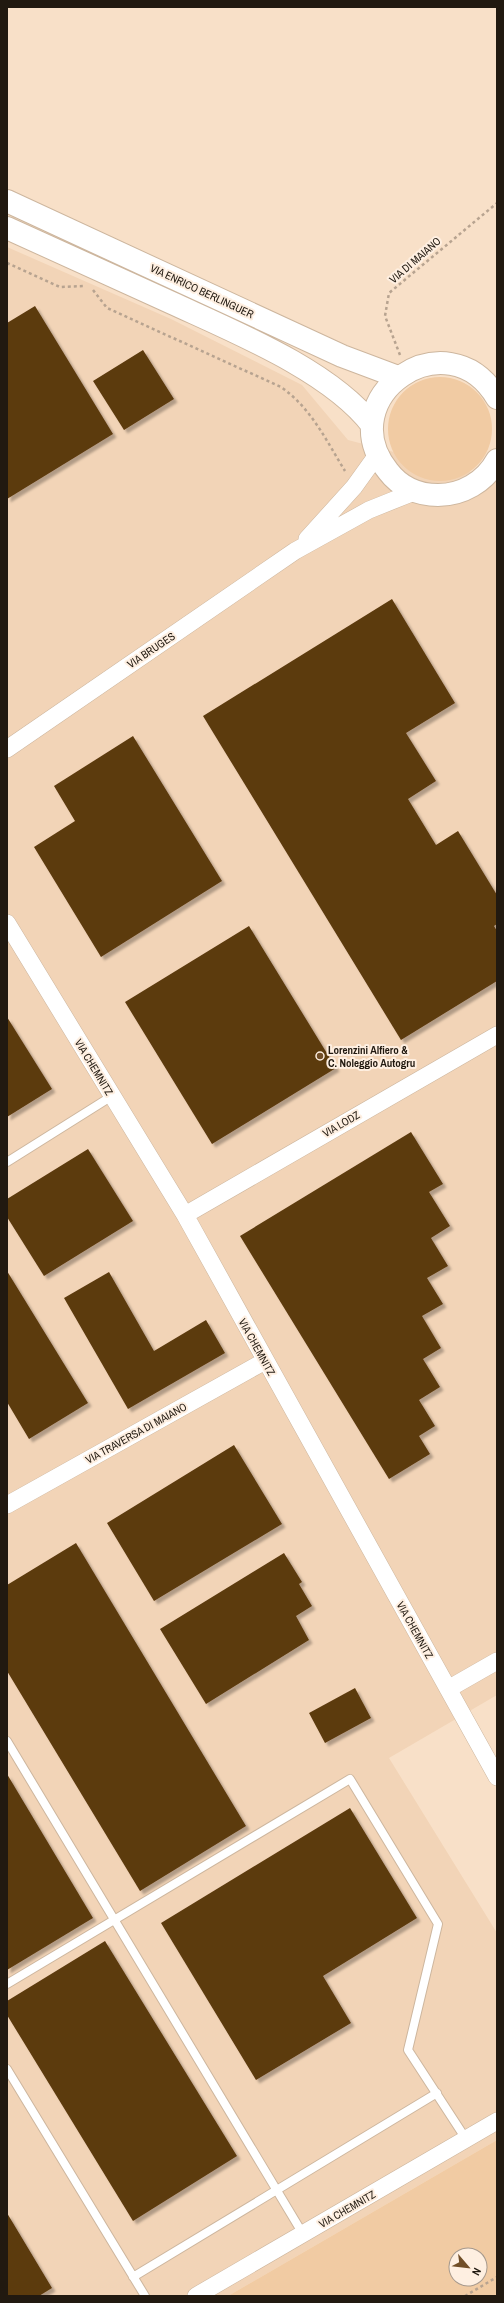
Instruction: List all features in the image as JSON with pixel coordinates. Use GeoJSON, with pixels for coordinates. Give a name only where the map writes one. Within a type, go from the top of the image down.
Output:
{"type":"FeatureCollection","features":[{"type":"Feature","properties":{"kind":"main road","name":"VIA ENRICO BERLINGUER"},"geometry":{"type":"LineString","coordinates":[[7,201],[342,356],[402,374],[381,396],[372,425]]}},
{"type":"Feature","properties":{"kind":"main road","name":"VIA ENRICO BERLINGUER"},"geometry":{"type":"LineString","coordinates":[[7,228],[243,336],[340,392],[362,411],[372,425],[377,455],[391,475],[414,492],[432,495],[456,493],[467,489],[493,470]]}},
{"type":"Feature","properties":{"kind":"main road"},"geometry":{"type":"LineString","coordinates":[[402,374],[421,365],[437,363],[452,364],[467,369],[480,377],[497,398]]}},
{"type":"Feature","properties":{"kind":"street","name":"VIA BRUGES"},"geometry":{"type":"LineString","coordinates":[[295,551],[354,487],[377,455]]}},
{"type":"Feature","properties":{"kind":"street","name":"VIA BRUGES"},"geometry":{"type":"LineString","coordinates":[[7,749],[295,551],[369,510],[414,492]]}},
{"type":"Feature","properties":{"kind":"street","name":"VIA CHEMNITZ"},"geometry":{"type":"LineString","coordinates":[[7,923],[185,1215],[265,1362],[497,1777]]}},
{"type":"Feature","properties":{"kind":"street","name":"VIA LODZ"},"geometry":{"type":"LineString","coordinates":[[185,1215],[497,1035]]}},
{"type":"Feature","properties":{"kind":"street","name":"VIA TRAVERSA DI MAIANO"},"geometry":{"type":"LineString","coordinates":[[7,1504],[265,1362]]}},
{"type":"Feature","properties":{"kind":"street"},"geometry":{"type":"LineString","coordinates":[[448,1689],[497,1661]]}},
{"type":"Feature","properties":{"kind":"street","name":"VIA CHEMNITZ"},"geometry":{"type":"LineString","coordinates":[[196,2296],[497,2121]]}},
{"type":"Feature","properties":{"kind":"lane"},"geometry":{"type":"LineString","coordinates":[[7,1162],[112,1096]]}},
{"type":"Feature","properties":{"kind":"lane"},"geometry":{"type":"LineString","coordinates":[[7,1740],[303,2234]]}},
{"type":"Feature","properties":{"kind":"lane"},"geometry":{"type":"LineString","coordinates":[[7,1984],[350,1779],[438,1924],[408,2050],[466,2139]]}},
{"type":"Feature","properties":{"kind":"lane"},"geometry":{"type":"LineString","coordinates":[[7,2068],[145,2296]]}},
{"type":"Feature","properties":{"kind":"lane"},"geometry":{"type":"LineString","coordinates":[[133,2277],[278,2191],[437,2093]]}},
{"type":"Feature","properties":{"kind":"path","name":"VIA DI MAIANO"},"geometry":{"type":"LineString","coordinates":[[402,374],[385,316],[389,293],[497,203]]}},
{"type":"Feature","properties":{"kind":"path"},"geometry":{"type":"LineString","coordinates":[[7,263],[60,287],[90,286],[107,308],[281,386],[302,404],[310,414],[354,487]]}},
{"type":"Feature","properties":{"kind":"path"},"geometry":{"type":"LineString","coordinates":[[465,2296],[497,2277]]}},
{"type":"Feature","properties":{"kind":"shaded area"},"geometry":{"type":"Polygon","coordinates":[[[7,247],[171,319],[302,385],[348,440],[497,479],[497,1695],[389,1758],[497,1933],[497,2140],[228,2296],[7,2296],[7,247]]]}},
{"type":"Feature","properties":{"kind":"shaded area"},"geometry":{"type":"Polygon","coordinates":[[[440,377],[460,381],[469,386],[483,400],[488,409],[492,429],[488,449],[483,458],[469,472],[460,477],[440,481],[420,477],[411,472],[397,458],[392,449],[388,429],[392,409],[397,400],[411,386],[420,381],[440,377]]]}},
{"type":"Feature","properties":{"kind":"shaded area"},"geometry":{"type":"Polygon","coordinates":[[[497,2140],[497,2296],[228,2296],[497,2140]]]}},
{"type":"Feature","properties":{"kind":"building"},"geometry":{"type":"Polygon","coordinates":[[[35,306],[113,434],[7,499],[7,323],[35,306]]]}},
{"type":"Feature","properties":{"kind":"building"},"geometry":{"type":"Polygon","coordinates":[[[143,350],[174,399],[124,430],[93,381],[143,350]]]}},
{"type":"Feature","properties":{"kind":"building"},"geometry":{"type":"Polygon","coordinates":[[[392,599],[455,703],[406,733],[436,781],[408,799],[436,845],[458,831],[497,895],[497,924],[494,926],[497,931],[497,981],[401,1040],[203,716],[392,599]]]}},
{"type":"Feature","properties":{"kind":"building"},"geometry":{"type":"Polygon","coordinates":[[[133,736],[222,881],[101,957],[34,847],[75,821],[54,786],[133,736]]]}},
{"type":"Feature","properties":{"kind":"building"},"geometry":{"type":"Polygon","coordinates":[[[249,926],[336,1068],[212,1144],[125,1002],[249,926]]]}},
{"type":"Feature","properties":{"kind":"building"},"geometry":{"type":"Polygon","coordinates":[[[7,1017],[52,1089],[7,1117],[7,1017]]]}},
{"type":"Feature","properties":{"kind":"building"},"geometry":{"type":"Polygon","coordinates":[[[411,1132],[443,1184],[429,1192],[450,1226],[431,1238],[448,1266],[427,1278],[443,1304],[422,1316],[441,1348],[423,1359],[440,1387],[419,1400],[435,1426],[419,1436],[430,1454],[389,1479],[240,1236],[411,1132]]]}},
{"type":"Feature","properties":{"kind":"building"},"geometry":{"type":"Polygon","coordinates":[[[88,1149],[133,1221],[44,1276],[7,1217],[7,1199],[88,1149]]]}},
{"type":"Feature","properties":{"kind":"building"},"geometry":{"type":"Polygon","coordinates":[[[7,1271],[88,1403],[29,1439],[7,1402],[7,1271]]]}},
{"type":"Feature","properties":{"kind":"building"},"geometry":{"type":"Polygon","coordinates":[[[109,1272],[154,1351],[206,1320],[225,1353],[128,1409],[64,1298],[109,1272]]]}},
{"type":"Feature","properties":{"kind":"building"},"geometry":{"type":"Polygon","coordinates":[[[234,1445],[282,1524],[154,1601],[107,1523],[234,1445]]]}},
{"type":"Feature","properties":{"kind":"building"},"geometry":{"type":"Polygon","coordinates":[[[76,1543],[246,1826],[140,1891],[7,1671],[7,1585],[76,1543]]]}},
{"type":"Feature","properties":{"kind":"building"},"geometry":{"type":"Polygon","coordinates":[[[284,1553],[302,1582],[299,1584],[312,1606],[296,1616],[309,1640],[206,1704],[160,1629],[284,1553]]]}},
{"type":"Feature","properties":{"kind":"building"},"geometry":{"type":"Polygon","coordinates":[[[355,1688],[371,1718],[325,1743],[309,1713],[355,1688]]]}},
{"type":"Feature","properties":{"kind":"building"},"geometry":{"type":"Polygon","coordinates":[[[7,1774],[93,1918],[7,1970],[7,1774]]]}},
{"type":"Feature","properties":{"kind":"building"},"geometry":{"type":"Polygon","coordinates":[[[350,1808],[417,1918],[323,1976],[351,2023],[256,2080],[161,1923],[350,1808]]]}},
{"type":"Feature","properties":{"kind":"building"},"geometry":{"type":"Polygon","coordinates":[[[105,1941],[237,2156],[133,2221],[7,2015],[7,2001],[105,1941]]]}},
{"type":"Feature","properties":{"kind":"building"},"geometry":{"type":"Polygon","coordinates":[[[7,2213],[52,2288],[39,2296],[7,2296],[7,2213]]]}},
{"type":"Feature","properties":{"kind":"place","name":"Lorenzini Alfiero & C. Noleggio Autogru"},"geometry":{"type":"Point","coordinates":[320,1056]}}]}
